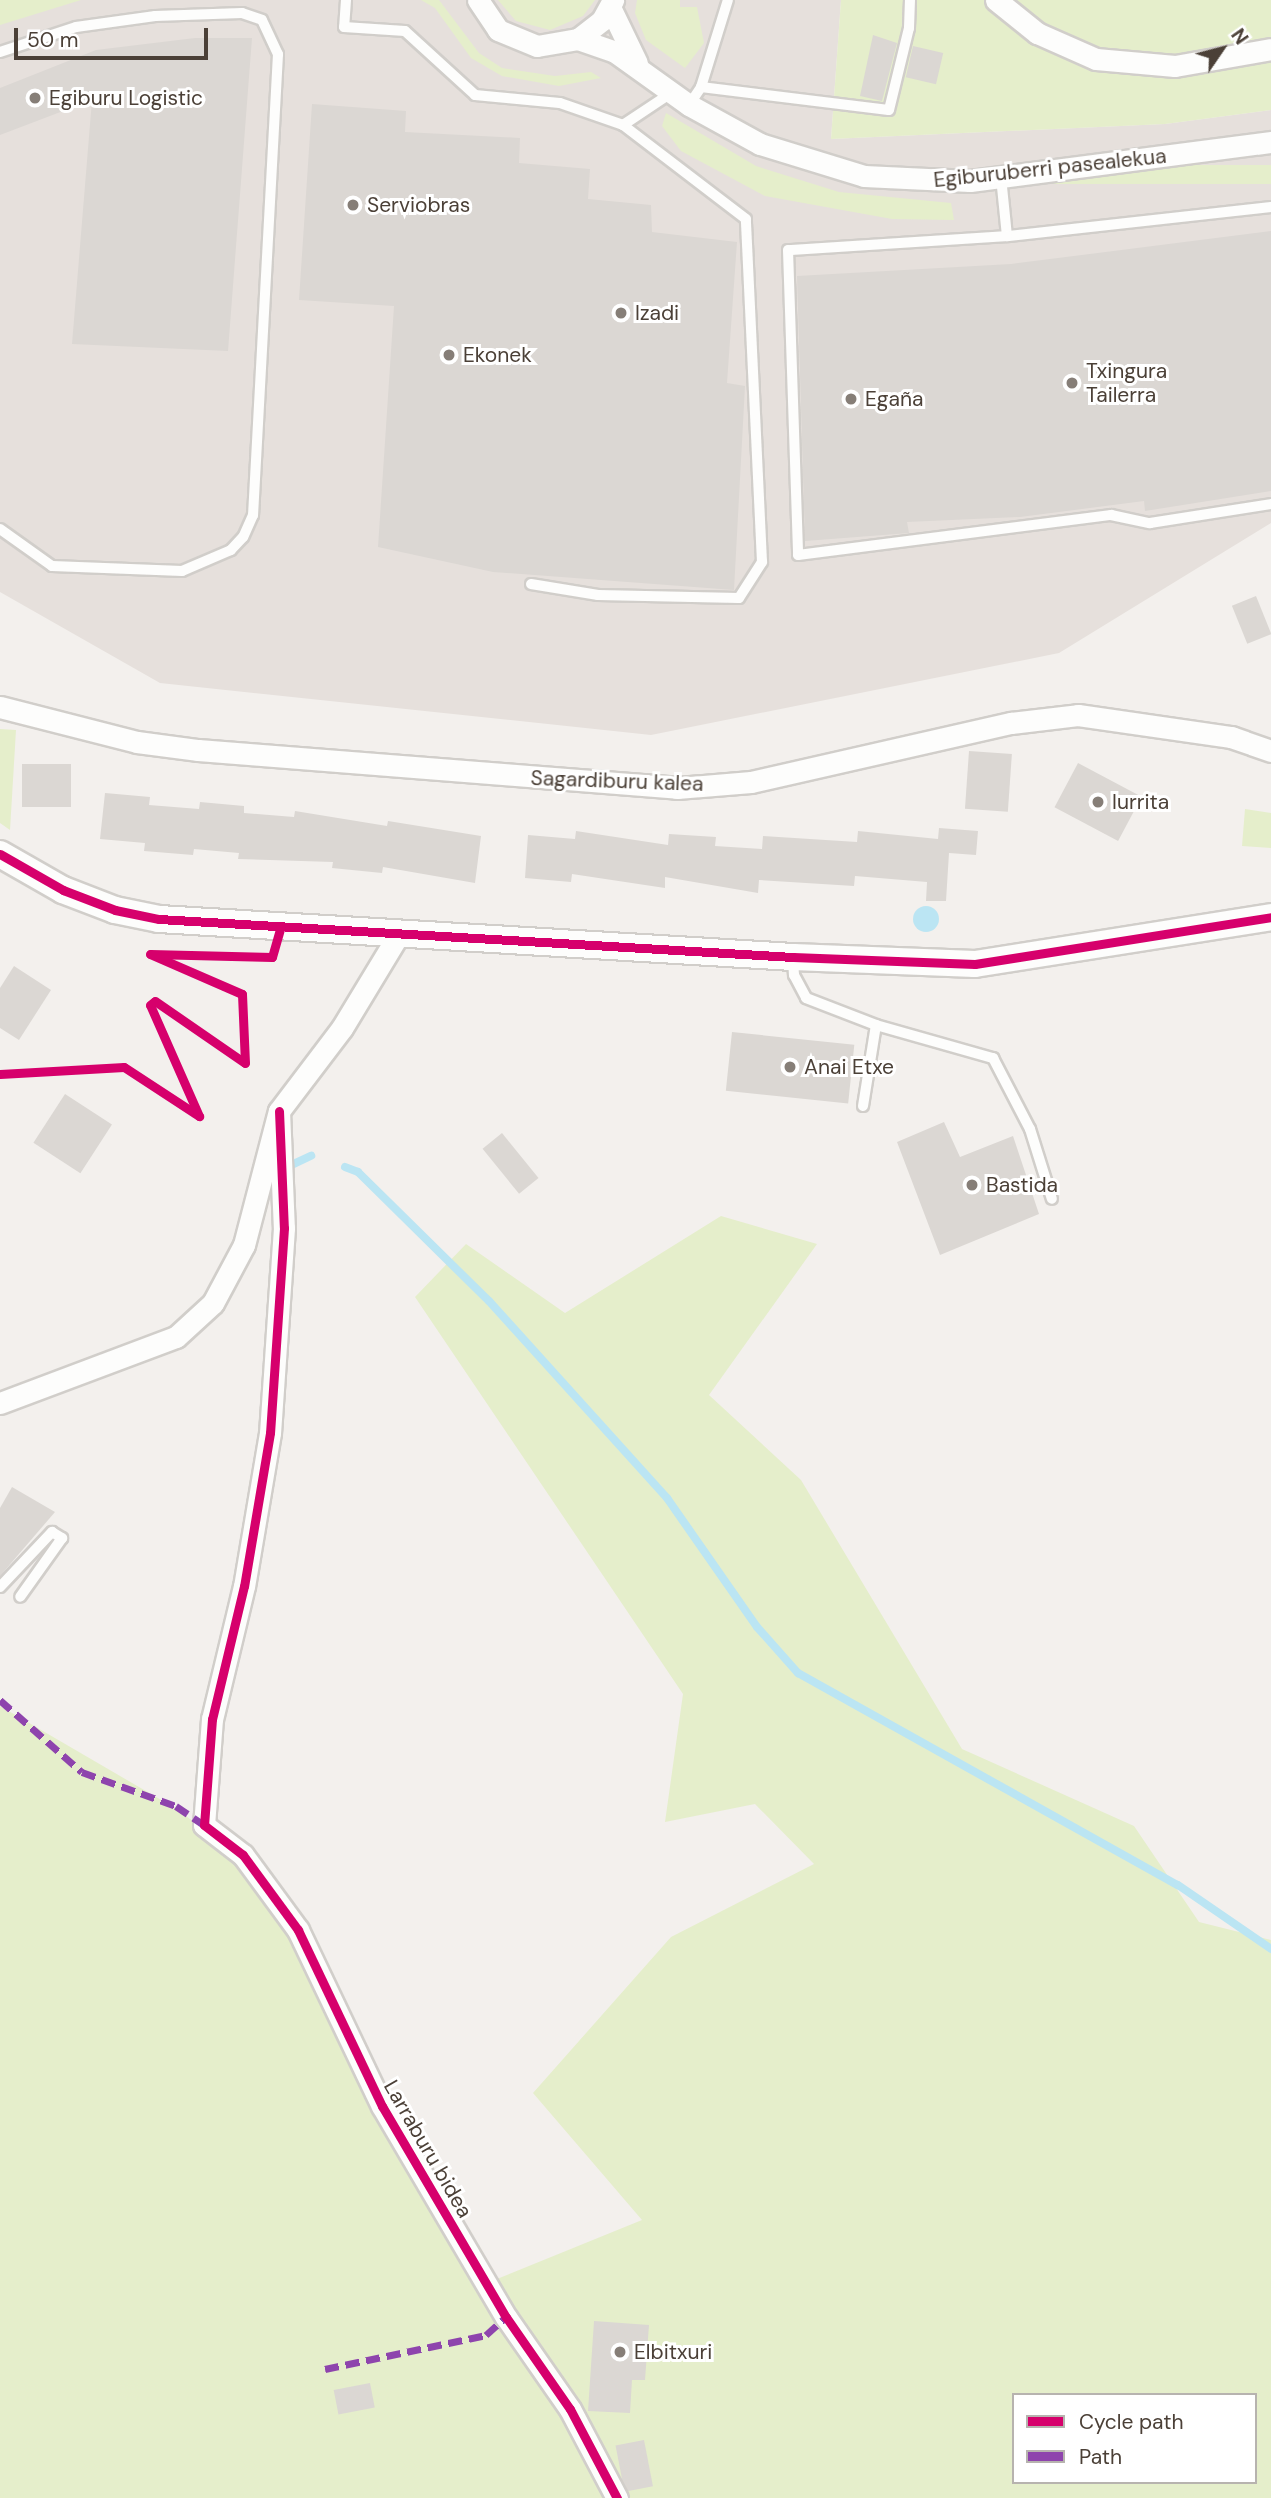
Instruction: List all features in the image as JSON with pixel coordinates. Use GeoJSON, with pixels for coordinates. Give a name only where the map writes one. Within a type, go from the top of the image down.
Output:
{"type":"FeatureCollection","features":[{"type":"Feature","properties":{"kind":"street"},"geometry":{"type":"LineString","coordinates":[[478,0],[498,30],[516,41],[558,46],[578,39],[612,3]]}},
{"type":"Feature","properties":{"kind":"street"},"geometry":{"type":"LineString","coordinates":[[996,0],[1037,33],[1096,59],[1175,66],[1271,49]]}},
{"type":"Feature","properties":{"kind":"street","name":"Egiburuberri pasealekua"},"geometry":{"type":"LineString","coordinates":[[612,3],[623,42],[645,72]]}},
{"type":"Feature","properties":{"kind":"street","name":"Egiburuberri pasealekua"},"geometry":{"type":"LineString","coordinates":[[578,39],[615,51],[760,144],[817,165],[934,182],[1001,177],[1271,142]]}},
{"type":"Feature","properties":{"kind":"street","name":"Sagardiburu kalea"},"geometry":{"type":"LineString","coordinates":[[0,707],[125,739],[198,750],[677,788],[751,782],[1011,723],[1078,715],[1219,735],[1271,751]]}},
{"type":"Feature","properties":{"kind":"street"},"geometry":{"type":"LineString","coordinates":[[0,854],[63,890],[115,910],[159,919],[793,957],[975,964],[1271,917]]}},
{"type":"Feature","properties":{"kind":"street"},"geometry":{"type":"LineString","coordinates":[[0,1403],[176,1337],[213,1303],[244,1245],[279,1111],[342,1028],[399,934]]}},
{"type":"Feature","properties":{"kind":"street","name":"Larraburu bidea"},"geometry":{"type":"LineString","coordinates":[[279,1111],[284,1228],[270,1433],[244,1586],[212,1719],[204,1825],[243,1855],[298,1930],[382,2106],[506,2317],[570,2409],[617,2498]]}},
{"type":"Feature","properties":{"kind":"lane"},"geometry":{"type":"LineString","coordinates":[[346,0],[344,27],[405,31],[475,95],[560,103],[623,125],[746,219],[762,562],[739,598],[598,595],[530,584]]}},
{"type":"Feature","properties":{"kind":"lane"},"geometry":{"type":"LineString","coordinates":[[687,95],[728,0]]}},
{"type":"Feature","properties":{"kind":"lane"},"geometry":{"type":"LineString","coordinates":[[623,125],[687,95],[889,110],[909,28],[910,0]]}},
{"type":"Feature","properties":{"kind":"lane"},"geometry":{"type":"LineString","coordinates":[[0,52],[76,27],[155,16],[242,13],[262,20],[278,54],[253,515],[243,537],[232,550],[182,571],[52,565],[0,529]]}},
{"type":"Feature","properties":{"kind":"lane"},"geometry":{"type":"LineString","coordinates":[[1001,177],[1007,236]]}},
{"type":"Feature","properties":{"kind":"lane"},"geometry":{"type":"LineString","coordinates":[[1271,207],[1007,236],[788,250],[798,555],[1111,515],[1150,523],[1271,504]]}},
{"type":"Feature","properties":{"kind":"lane"},"geometry":{"type":"LineString","coordinates":[[793,957],[793,975],[806,998],[876,1025],[993,1058],[1030,1129],[1052,1199]]}},
{"type":"Feature","properties":{"kind":"lane"},"geometry":{"type":"LineString","coordinates":[[863,1107],[876,1025]]}},
{"type":"Feature","properties":{"kind":"lane"},"geometry":{"type":"LineString","coordinates":[[0,1587],[52,1532],[62,1538],[20,1597]]}},
{"type":"Feature","properties":{"kind":"shaded area"},"geometry":{"type":"Polygon","coordinates":[[[0,0],[841,0],[831,139],[1165,124],[1271,110],[1271,523],[1059,653],[651,735],[160,683],[0,592],[0,0]]]}},
{"type":"Feature","properties":{"kind":"green space"},"geometry":{"type":"Polygon","coordinates":[[[0,0],[81,0],[0,25],[0,0]]]}},
{"type":"Feature","properties":{"kind":"green space"},"geometry":{"type":"Polygon","coordinates":[[[421,0],[439,0],[479,53],[502,68],[555,76],[591,72],[601,78],[559,86],[502,76],[471,58],[435,8],[421,0]]]}},
{"type":"Feature","properties":{"kind":"green space"},"geometry":{"type":"Polygon","coordinates":[[[498,0],[595,0],[583,16],[550,30],[516,21],[498,0]]]}},
{"type":"Feature","properties":{"kind":"green space"},"geometry":{"type":"Polygon","coordinates":[[[637,0],[680,0],[680,7],[697,7],[704,43],[685,68],[646,40],[635,13],[637,0]]]}},
{"type":"Feature","properties":{"kind":"green space"},"geometry":{"type":"Polygon","coordinates":[[[841,0],[1271,0],[1271,110],[1165,124],[831,139],[841,0]]]}},
{"type":"Feature","properties":{"kind":"green space"},"geometry":{"type":"Polygon","coordinates":[[[666,113],[756,166],[839,192],[951,203],[954,220],[892,219],[765,196],[681,151],[662,126],[666,113]]]}},
{"type":"Feature","properties":{"kind":"green space"},"geometry":{"type":"Polygon","coordinates":[[[1038,165],[1271,165],[1271,184],[1038,184],[1038,165]]]}},
{"type":"Feature","properties":{"kind":"green space"},"geometry":{"type":"Polygon","coordinates":[[[0,729],[16,730],[10,830],[0,823],[0,729]]]}},
{"type":"Feature","properties":{"kind":"green space"},"geometry":{"type":"Polygon","coordinates":[[[1245,809],[1271,813],[1271,848],[1242,846],[1245,809]]]}},
{"type":"Feature","properties":{"kind":"green space"},"geometry":{"type":"Polygon","coordinates":[[[721,1216],[817,1244],[709,1395],[801,1480],[962,1749],[1134,1826],[1199,1922],[1271,1940],[1271,2498],[0,2498],[0,1706],[175,1808],[272,1879],[332,1978],[490,2305],[497,2279],[642,2220],[533,2093],[671,1937],[814,1864],[755,1804],[665,1822],[683,1694],[415,1297],[466,1244],[565,1313],[721,1216]]]}},
{"type":"Feature","properties":{"kind":"water"},"geometry":{"type":"Polygon","coordinates":[[[926,906],[935,910],[939,919],[935,928],[926,932],[917,928],[913,919],[917,910],[926,906]]]}},
{"type":"Feature","properties":{"kind":"building"},"geometry":{"type":"Polygon","coordinates":[[[873,35],[897,43],[882,101],[860,96],[873,35]]]}},
{"type":"Feature","properties":{"kind":"building"},"geometry":{"type":"Polygon","coordinates":[[[195,38],[252,38],[228,351],[72,344],[92,100],[0,135],[0,88],[96,50],[195,38]]]}},
{"type":"Feature","properties":{"kind":"building"},"geometry":{"type":"Polygon","coordinates":[[[913,46],[943,53],[936,84],[906,77],[913,46]]]}},
{"type":"Feature","properties":{"kind":"building"},"geometry":{"type":"Polygon","coordinates":[[[312,104],[406,111],[405,132],[520,138],[519,163],[590,169],[588,199],[651,205],[652,232],[737,242],[727,383],[745,386],[734,590],[493,572],[378,547],[394,306],[299,300],[312,104]]]}},
{"type":"Feature","properties":{"kind":"building"},"geometry":{"type":"Polygon","coordinates":[[[1271,231],[1271,491],[1145,511],[1144,501],[1020,517],[907,522],[909,533],[805,541],[797,276],[1011,264],[1271,231]]]}},
{"type":"Feature","properties":{"kind":"building"},"geometry":{"type":"Polygon","coordinates":[[[1256,596],[1271,634],[1247,644],[1232,606],[1256,596]]]}},
{"type":"Feature","properties":{"kind":"building"},"geometry":{"type":"Polygon","coordinates":[[[969,751],[1012,754],[1008,812],[965,809],[969,751]]]}},
{"type":"Feature","properties":{"kind":"building","name":"Iurrita"},"geometry":{"type":"Polygon","coordinates":[[[1078,763],[1142,797],[1118,841],[1055,807],[1078,763]]]}},
{"type":"Feature","properties":{"kind":"building"},"geometry":{"type":"Polygon","coordinates":[[[22,764],[71,764],[71,807],[22,807],[22,764]]]}},
{"type":"Feature","properties":{"kind":"building"},"geometry":{"type":"Polygon","coordinates":[[[105,793],[150,797],[149,805],[199,809],[200,802],[244,806],[244,813],[294,817],[295,811],[387,826],[388,821],[481,836],[475,883],[383,867],[382,873],[332,868],[333,862],[238,859],[239,853],[194,849],[193,855],[144,851],[145,843],[100,839],[105,793]]]}},
{"type":"Feature","properties":{"kind":"building"},"geometry":{"type":"Polygon","coordinates":[[[939,828],[978,831],[976,855],[949,853],[946,901],[926,901],[927,882],[855,876],[854,886],[759,880],[758,893],[665,877],[665,888],[572,874],[571,882],[525,878],[528,835],[575,839],[576,831],[668,845],[669,834],[716,837],[715,846],[762,849],[763,836],[857,842],[858,831],[938,839],[939,828]]]}},
{"type":"Feature","properties":{"kind":"building"},"geometry":{"type":"Polygon","coordinates":[[[14,966],[51,990],[19,1040],[0,1028],[0,988],[14,966]]]}},
{"type":"Feature","properties":{"kind":"building","name":"Anai Etxe"},"geometry":{"type":"Polygon","coordinates":[[[732,1032],[854,1045],[848,1104],[726,1091],[732,1032]]]}},
{"type":"Feature","properties":{"kind":"building"},"geometry":{"type":"Polygon","coordinates":[[[65,1094],[112,1124],[80,1173],[33,1143],[65,1094]]]}},
{"type":"Feature","properties":{"kind":"building","name":"Bastida"},"geometry":{"type":"Polygon","coordinates":[[[944,1122],[960,1157],[1013,1136],[1039,1214],[940,1255],[897,1142],[944,1122]]]}},
{"type":"Feature","properties":{"kind":"building"},"geometry":{"type":"Polygon","coordinates":[[[502,1133],[539,1178],[519,1194],[483,1149],[502,1133]]]}},
{"type":"Feature","properties":{"kind":"building"},"geometry":{"type":"Polygon","coordinates":[[[12,1487],[55,1512],[0,1576],[0,1508],[12,1487]]]}},
{"type":"Feature","properties":{"kind":"building","name":"Elbitxuri"},"geometry":{"type":"Polygon","coordinates":[[[594,2321],[649,2325],[645,2380],[632,2380],[630,2413],[588,2411],[594,2321]]]}},
{"type":"Feature","properties":{"kind":"building"},"geometry":{"type":"Polygon","coordinates":[[[370,2383],[375,2408],[338,2415],[334,2390],[370,2383]]]}},
{"type":"Feature","properties":{"kind":"building"},"geometry":{"type":"Polygon","coordinates":[[[644,2440],[653,2486],[625,2492],[616,2446],[644,2440]]]}},
{"type":"Feature","properties":{"kind":"waterway"},"geometry":{"type":"LineString","coordinates":[[285,1168],[311,1156]]}},
{"type":"Feature","properties":{"kind":"waterway"},"geometry":{"type":"LineString","coordinates":[[345,1167],[358,1172],[489,1301],[667,1498],[757,1627],[798,1673],[1178,1885],[1271,1949]]}},
{"type":"Feature","properties":{"kind":"marked path"},"geometry":{"type":"LineString","coordinates":[[0,1700],[82,1772],[176,1806],[204,1825]]}},
{"type":"Feature","properties":{"kind":"marked path"},"geometry":{"type":"LineString","coordinates":[[325,2369],[486,2335],[506,2317]]}},
{"type":"Feature","properties":{"kind":"cycle path"},"geometry":{"type":"LineString","coordinates":[[0,854],[63,890],[115,910],[159,919],[793,957],[975,964],[1271,917]]}},
{"type":"Feature","properties":{"kind":"cycle path"},"geometry":{"type":"LineString","coordinates":[[0,1074],[124,1067],[199,1116],[150,1005],[155,1001],[245,1063],[242,994],[150,954],[272,957],[281,926]]}},
{"type":"Feature","properties":{"kind":"cycle path"},"geometry":{"type":"LineString","coordinates":[[279,1111],[284,1228],[270,1433],[244,1586],[212,1719],[204,1825],[243,1855],[298,1930],[382,2106],[506,2317],[570,2409],[617,2498]]}},
{"type":"Feature","properties":{"kind":"place","name":"Egiburu Logistic"},"geometry":{"type":"Point","coordinates":[35,98]}},
{"type":"Feature","properties":{"kind":"place","name":"Serviobras"},"geometry":{"type":"Point","coordinates":[353,205]}},
{"type":"Feature","properties":{"kind":"place","name":"Izadi"},"geometry":{"type":"Point","coordinates":[621,313]}},
{"type":"Feature","properties":{"kind":"place","name":"Ekonek"},"geometry":{"type":"Point","coordinates":[449,355]}},
{"type":"Feature","properties":{"kind":"place","name":"Txingura Tailerra"},"geometry":{"type":"Point","coordinates":[1072,383]}},
{"type":"Feature","properties":{"kind":"place","name":"Egaña"},"geometry":{"type":"Point","coordinates":[851,399]}},
{"type":"Feature","properties":{"kind":"place","name":"Iurrita"},"geometry":{"type":"Point","coordinates":[1098,802]}},
{"type":"Feature","properties":{"kind":"place","name":"Anai Etxe"},"geometry":{"type":"Point","coordinates":[790,1067]}},
{"type":"Feature","properties":{"kind":"place","name":"Bastida"},"geometry":{"type":"Point","coordinates":[972,1185]}},
{"type":"Feature","properties":{"kind":"place","name":"Elbitxuri"},"geometry":{"type":"Point","coordinates":[620,2352]}}]}
